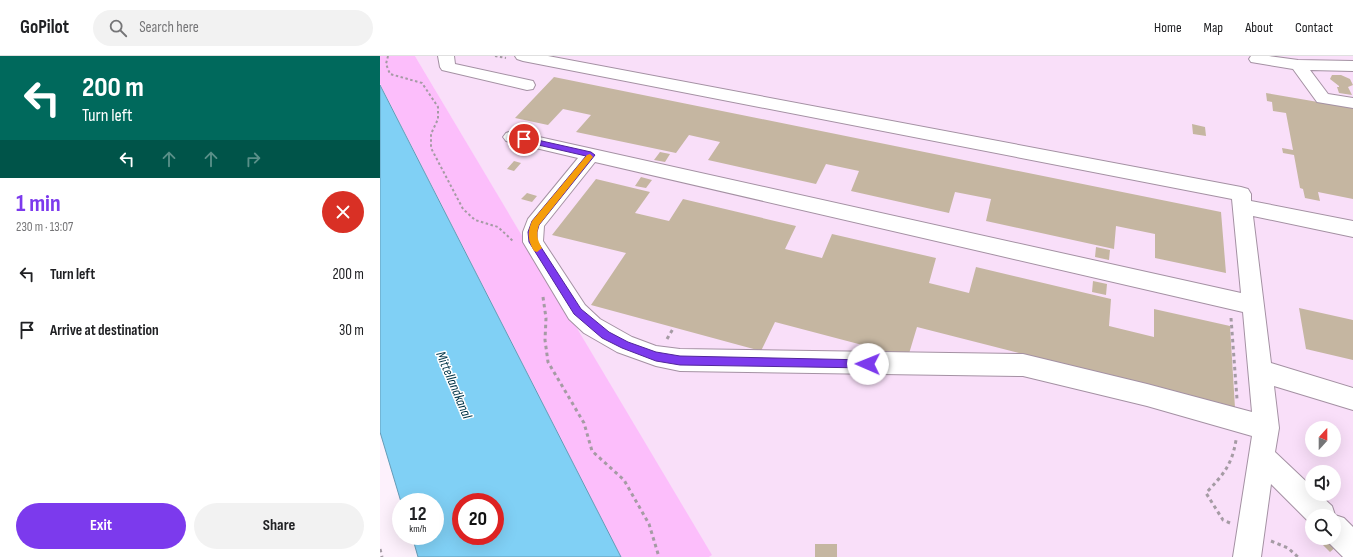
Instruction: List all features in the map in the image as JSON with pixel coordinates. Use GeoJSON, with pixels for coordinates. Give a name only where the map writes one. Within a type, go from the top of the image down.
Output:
{"type":"FeatureCollection","features":[{"type":"Feature","properties":{"kind":"lane"},"geometry":{"type":"LineString","coordinates":[[446,56],[448,67],[528,85]]}},
{"type":"Feature","properties":{"kind":"lane"},"geometry":{"type":"LineString","coordinates":[[523,56],[1241,194],[1266,428],[1247,557]]}},
{"type":"Feature","properties":{"kind":"lane"},"geometry":{"type":"LineString","coordinates":[[1257,59],[1298,65],[1353,66]]}},
{"type":"Feature","properties":{"kind":"lane"},"geometry":{"type":"LineString","coordinates":[[1298,65],[1323,98],[1353,103]]}},
{"type":"Feature","properties":{"kind":"lane"},"geometry":{"type":"LineString","coordinates":[[512,137],[1253,305]]}},
{"type":"Feature","properties":{"kind":"lane"},"geometry":{"type":"LineString","coordinates":[[591,155],[535,224],[533,242],[578,312],[606,335],[625,345],[656,356],[680,360],[1023,365],[1147,395],[1266,428]]}},
{"type":"Feature","properties":{"kind":"lane"},"geometry":{"type":"LineString","coordinates":[[1242,206],[1353,229]]}},
{"type":"Feature","properties":{"kind":"lane"},"geometry":{"type":"LineString","coordinates":[[1260,371],[1353,399]]}},
{"type":"Feature","properties":{"kind":"lane"},"geometry":{"type":"LineString","coordinates":[[1262,456],[1315,509]]}},
{"type":"Feature","properties":{"kind":"lane"},"geometry":{"type":"LineString","coordinates":[[1341,535],[1353,547]]}},
{"type":"Feature","properties":{"kind":"path"},"geometry":{"type":"LineString","coordinates":[[388,56],[386,64],[390,74],[422,83],[438,107],[438,119],[431,134],[430,148],[463,209],[475,220],[498,227],[515,243]]}},
{"type":"Feature","properties":{"kind":"path"},"geometry":{"type":"LineString","coordinates":[[540,290],[544,297],[546,318],[545,340],[548,362],[584,423],[592,451],[624,480],[649,524],[659,557]]}},
{"type":"Feature","properties":{"kind":"path"},"geometry":{"type":"LineString","coordinates":[[1223,520],[1206,493],[1227,471],[1231,464],[1234,452],[1238,408],[1230,300]]}},
{"type":"Feature","properties":{"kind":"path"},"geometry":{"type":"LineString","coordinates":[[380,550],[382,557]]}},
{"type":"Feature","properties":{"kind":"shaded area"},"geometry":{"type":"Polygon","coordinates":[[[380,56],[415,56],[712,555],[709,557],[621,557],[380,84],[380,56]]]}},
{"type":"Feature","properties":{"kind":"shaded area"},"geometry":{"type":"Polygon","coordinates":[[[415,56],[1353,56],[1353,557],[709,557],[711,555],[415,56]]]}},
{"type":"Feature","properties":{"kind":"water","name":"Mittellandkanal"},"geometry":{"type":"Polygon","coordinates":[[[380,85],[621,557],[418,557],[415,545],[444,545],[444,493],[398,493],[380,432],[380,85]]]}},
{"type":"Feature","properties":{"kind":"building"},"geometry":{"type":"Polygon","coordinates":[[[1332,75],[1341,75],[1350,79],[1353,85],[1348,87],[1352,95],[1339,93],[1337,87],[1339,86],[1330,79],[1332,75]]]}},
{"type":"Feature","properties":{"kind":"building"},"geometry":{"type":"Polygon","coordinates":[[[554,77],[1221,212],[1226,273],[1155,258],[1155,234],[1116,226],[1114,249],[986,221],[991,199],[955,192],[949,213],[851,191],[859,171],[826,164],[816,184],[708,160],[720,142],[689,135],[676,153],[576,132],[591,115],[563,109],[548,125],[515,118],[554,77]]]}},
{"type":"Feature","properties":{"kind":"building"},"geometry":{"type":"Polygon","coordinates":[[[1266,93],[1353,108],[1353,199],[1318,192],[1320,201],[1305,198],[1303,189],[1300,188],[1294,155],[1283,153],[1282,148],[1293,150],[1286,113],[1273,111],[1272,102],[1267,101],[1266,93]]]}},
{"type":"Feature","properties":{"kind":"building"},"geometry":{"type":"Polygon","coordinates":[[[1192,124],[1205,127],[1206,136],[1193,134],[1192,124]]]}},
{"type":"Feature","properties":{"kind":"building"},"geometry":{"type":"Polygon","coordinates":[[[660,152],[670,154],[665,162],[654,160],[660,152]]]}},
{"type":"Feature","properties":{"kind":"building"},"geometry":{"type":"Polygon","coordinates":[[[514,161],[521,163],[514,171],[507,169],[514,161]]]}},
{"type":"Feature","properties":{"kind":"building"},"geometry":{"type":"Polygon","coordinates":[[[641,177],[652,180],[646,188],[635,186],[641,177]]]}},
{"type":"Feature","properties":{"kind":"building"},"geometry":{"type":"Polygon","coordinates":[[[596,179],[650,192],[635,213],[669,221],[683,199],[796,226],[785,249],[822,258],[832,234],[936,258],[929,283],[969,293],[976,267],[1111,299],[1109,326],[1154,337],[1154,309],[1230,326],[1235,408],[917,327],[908,357],[775,322],[761,351],[591,305],[626,253],[552,235],[596,179]]]}},
{"type":"Feature","properties":{"kind":"building"},"geometry":{"type":"Polygon","coordinates":[[[527,193],[537,196],[532,202],[521,199],[527,193]]]}},
{"type":"Feature","properties":{"kind":"building"},"geometry":{"type":"Polygon","coordinates":[[[1096,247],[1110,250],[1109,260],[1095,257],[1096,247]]]}},
{"type":"Feature","properties":{"kind":"building"},"geometry":{"type":"Polygon","coordinates":[[[1093,281],[1107,284],[1106,295],[1092,292],[1093,281]]]}},
{"type":"Feature","properties":{"kind":"building"},"geometry":{"type":"Polygon","coordinates":[[[1299,308],[1353,320],[1353,360],[1306,349],[1299,308]]]}},
{"type":"Feature","properties":{"kind":"building"},"geometry":{"type":"Polygon","coordinates":[[[815,544],[837,544],[837,557],[815,557],[815,544]]]}},
{"type":"Feature","properties":{"kind":"building"},"geometry":{"type":"Polygon","coordinates":[[[1323,545],[1337,546],[1330,552],[1323,545]]]}},
{"type":"Feature","properties":{"kind":"slow traffic"},"geometry":{"type":"LineString","coordinates":[[537,248],[533,242],[535,224],[590,157]]}},
{"type":"Feature","properties":{"kind":"route"},"geometry":{"type":"LineString","coordinates":[[524,139],[591,155],[535,224],[533,242],[578,312],[592,326],[625,345],[656,356],[680,360],[868,364]]}}]}
